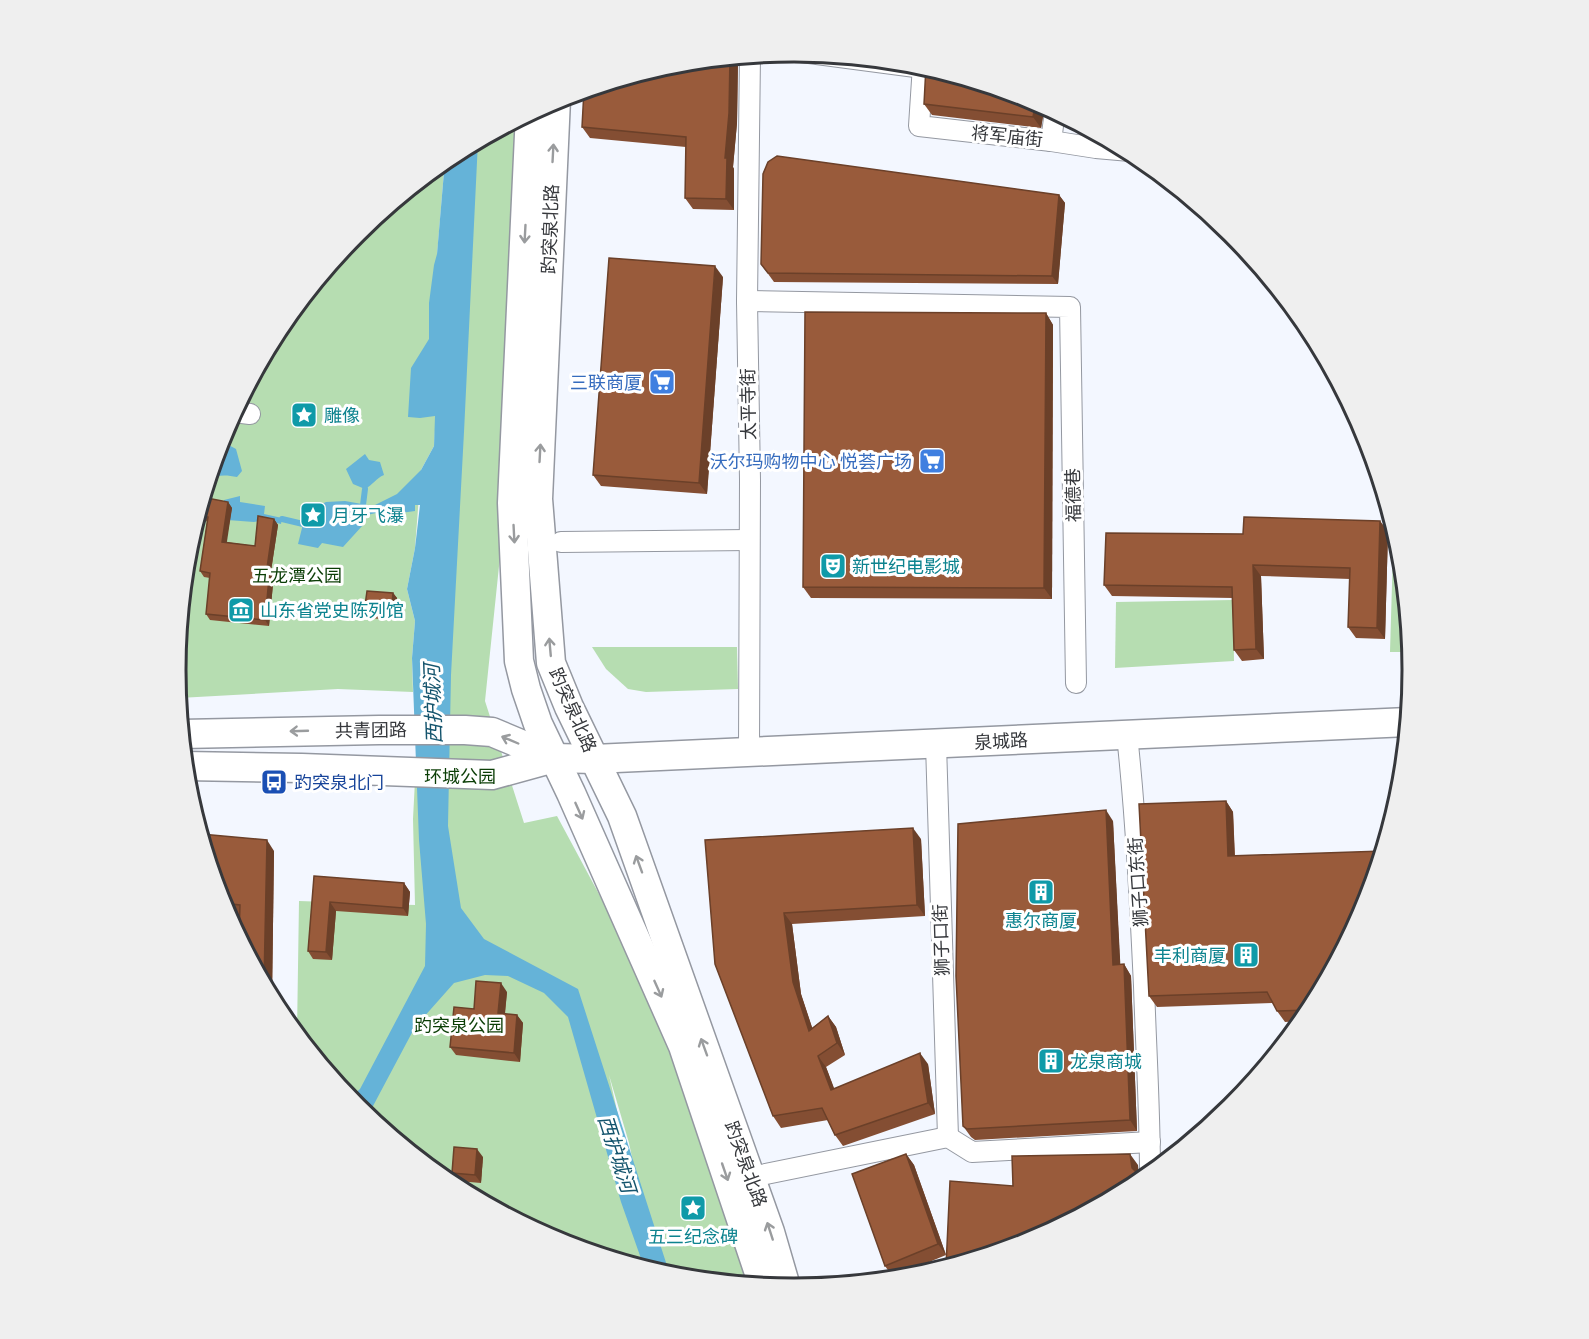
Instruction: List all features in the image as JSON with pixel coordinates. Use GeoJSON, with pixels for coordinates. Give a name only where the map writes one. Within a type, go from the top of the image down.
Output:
{"type":"FeatureCollection","features":[{"type":"Feature","properties":{"kind":"main road","name":"趵突泉北路"},"geometry":{"type":"LineString","coordinates":[[554,111],[538,499],[551,663],[568,707],[622,816],[751,1177],[783,1277]]}},
{"type":"Feature","properties":{"kind":"main road","name":"趵突泉北路"},"geometry":{"type":"LineString","coordinates":[[531,122],[513,509],[519,661],[538,724],[683,1046],[760,1276]]}},
{"type":"Feature","properties":{"kind":"main road","name":"泉城路"},"geometry":{"type":"LineString","coordinates":[[594,759],[1400,722]]}},
{"type":"Feature","properties":{"kind":"main road","name":"共青团路"},"geometry":{"type":"LineString","coordinates":[[190,734],[465,730],[492,732],[554,758]]}},
{"type":"Feature","properties":{"kind":"main road","name":"共青团路"},"geometry":{"type":"LineString","coordinates":[[195,766],[492,775],[554,758],[594,759]]}},
{"type":"Feature","properties":{"kind":"street","name":"太平寺街"},"geometry":{"type":"LineString","coordinates":[[749,753],[747,300],[750,64]]}},
{"type":"Feature","properties":{"kind":"street","name":"将军庙街"},"geometry":{"type":"LineString","coordinates":[[922,75],[919,126],[1109,149]]}},
{"type":"Feature","properties":{"kind":"street"},"geometry":{"type":"LineString","coordinates":[[1052,141],[1054,120]]}},
{"type":"Feature","properties":{"kind":"street","name":"福德巷"},"geometry":{"type":"LineString","coordinates":[[747,300],[1070,307],[1076,683]]}},
{"type":"Feature","properties":{"kind":"street"},"geometry":{"type":"LineString","coordinates":[[561,542],[749,540]]}},
{"type":"Feature","properties":{"kind":"street","name":"狮子口东街"},"geometry":{"type":"LineString","coordinates":[[1126,735],[1131,773],[1141,917],[1150,1162]]}},
{"type":"Feature","properties":{"kind":"street","name":"狮子口街"},"geometry":{"type":"LineString","coordinates":[[936,744],[948,1137]]}},
{"type":"Feature","properties":{"kind":"street"},"geometry":{"type":"LineString","coordinates":[[751,1177],[948,1137],[972,1152],[1150,1142]]}},
{"type":"Feature","properties":{"kind":"green space"},"geometry":{"type":"Polygon","coordinates":[[[546,115],[485,701],[524,823],[557,816],[751,1177],[776,1277],[715,1272],[654,1261],[629,1143],[609,1075],[651,1260],[562,1231],[490,1196],[457,1175],[424,1152],[365,1099],[337,1070],[297,1019],[299,901],[415,905],[413,819],[427,551],[459,163],[490,143],[546,115]]]}},
{"type":"Feature","properties":{"kind":"green space","name":"五龙潭公园"},"geometry":{"type":"Polygon","coordinates":[[[444,173],[437,255],[434,446],[421,470],[415,548],[407,589],[415,621],[412,658],[413,692],[338,689],[187,698],[188,630],[198,551],[207,512],[233,437],[268,365],[289,332],[312,299],[365,240],[394,212],[444,173]]]}},
{"type":"Feature","properties":{"kind":"green space"},"geometry":{"type":"Polygon","coordinates":[[[1393,562],[1402,652],[1390,652],[1393,562]]]}},
{"type":"Feature","properties":{"kind":"green space"},"geometry":{"type":"Polygon","coordinates":[[[1233,600],[1234,661],[1115,668],[1116,602],[1233,600]]]}},
{"type":"Feature","properties":{"kind":"green space"},"geometry":{"type":"Polygon","coordinates":[[[592,647],[737,647],[738,689],[646,692],[628,689],[606,669],[592,647]]]}},
{"type":"Feature","properties":{"kind":"water","name":"西护城河"},"geometry":{"type":"Polygon","coordinates":[[[478,151],[451,675],[448,826],[461,908],[484,939],[578,989],[666,1264],[641,1258],[621,1202],[568,1017],[544,993],[508,976],[485,975],[454,983],[415,1027],[373,1107],[358,1091],[425,966],[426,924],[419,840],[412,658],[415,621],[407,589],[420,505],[415,505],[415,511],[379,516],[376,513],[367,515],[363,525],[343,547],[322,543],[318,548],[298,544],[306,512],[326,502],[345,501],[373,506],[397,494],[421,470],[434,446],[435,416],[408,417],[411,368],[429,339],[429,303],[437,254],[444,173],[478,151]]]}},
{"type":"Feature","properties":{"kind":"water"},"geometry":{"type":"Polygon","coordinates":[[[230,446],[236,449],[242,471],[237,477],[218,477],[230,446]]]}},
{"type":"Feature","properties":{"kind":"water"},"geometry":{"type":"Polygon","coordinates":[[[365,454],[369,460],[380,462],[384,475],[365,489],[353,484],[346,469],[365,454]]]}},
{"type":"Feature","properties":{"kind":"water"},"geometry":{"type":"Polygon","coordinates":[[[240,496],[240,502],[265,506],[264,514],[282,518],[281,524],[264,520],[254,522],[214,519],[224,505],[224,500],[240,496]]]}},
{"type":"Feature","properties":{"kind":"building"},"geometry":{"type":"Polygon","coordinates":[[[730,66],[725,158],[727,158],[726,199],[685,198],[686,137],[582,127],[583,100],[637,82],[676,73],[730,66]]]}},
{"type":"Feature","properties":{"kind":"building"},"geometry":{"type":"Polygon","coordinates":[[[925,76],[990,94],[1034,111],[1033,117],[924,104],[925,76]]]}},
{"type":"Feature","properties":{"kind":"building"},"geometry":{"type":"Polygon","coordinates":[[[777,156],[1059,195],[1052,276],[768,273],[761,264],[763,174],[768,162],[777,156]]]}},
{"type":"Feature","properties":{"kind":"building","name":"三联商厦"},"geometry":{"type":"Polygon","coordinates":[[[609,258],[715,266],[699,483],[593,475],[609,258]]]}},
{"type":"Feature","properties":{"kind":"building","name":"沃尔玛购物中心 悦荟广场"},"geometry":{"type":"Polygon","coordinates":[[[805,312],[1046,313],[1044,588],[803,587],[805,312]]]}},
{"type":"Feature","properties":{"kind":"building"},"geometry":{"type":"Polygon","coordinates":[[[211,499],[228,502],[222,542],[255,546],[258,516],[274,519],[267,568],[270,568],[265,620],[206,614],[210,573],[200,571],[208,517],[206,517],[211,499]]]}},
{"type":"Feature","properties":{"kind":"building"},"geometry":{"type":"Polygon","coordinates":[[[1244,517],[1380,521],[1377,628],[1348,627],[1350,568],[1253,565],[1256,649],[1234,650],[1232,587],[1104,585],[1106,533],[1243,534],[1244,517]]]}},
{"type":"Feature","properties":{"kind":"building"},"geometry":{"type":"Polygon","coordinates":[[[367,591],[393,593],[391,614],[364,613],[367,591]]]}},
{"type":"Feature","properties":{"kind":"building","name":"丰利商厦"},"geometry":{"type":"Polygon","coordinates":[[[1226,801],[1228,856],[1374,851],[1340,938],[1298,1010],[1277,1011],[1267,992],[1149,996],[1139,804],[1226,801]]]}},
{"type":"Feature","properties":{"kind":"building"},"geometry":{"type":"Polygon","coordinates":[[[1106,810],[1113,965],[1124,964],[1130,1120],[967,1129],[963,1126],[956,976],[958,824],[1106,810]]]}},
{"type":"Feature","properties":{"kind":"building"},"geometry":{"type":"Polygon","coordinates":[[[913,828],[917,905],[784,913],[793,982],[809,1031],[828,1016],[837,1043],[818,1056],[831,1090],[920,1053],[928,1103],[835,1135],[822,1108],[773,1116],[715,964],[705,840],[913,828]]]}},
{"type":"Feature","properties":{"kind":"building"},"geometry":{"type":"Polygon","coordinates":[[[209,835],[267,840],[264,967],[240,917],[240,905],[233,902],[209,835]]]}},
{"type":"Feature","properties":{"kind":"building"},"geometry":{"type":"Polygon","coordinates":[[[314,876],[404,883],[403,908],[330,902],[326,952],[308,951],[314,876]]]}},
{"type":"Feature","properties":{"kind":"building"},"geometry":{"type":"Polygon","coordinates":[[[476,981],[501,983],[498,1013],[517,1015],[514,1053],[450,1047],[454,1007],[474,1009],[476,981]]]}},
{"type":"Feature","properties":{"kind":"building"},"geometry":{"type":"Polygon","coordinates":[[[454,1147],[477,1149],[475,1175],[452,1172],[454,1147]]]}},
{"type":"Feature","properties":{"kind":"building"},"geometry":{"type":"Polygon","coordinates":[[[906,1154],[938,1244],[885,1266],[852,1174],[906,1154]]]}},
{"type":"Feature","properties":{"kind":"building"},"geometry":{"type":"Polygon","coordinates":[[[1130,1154],[1132,1168],[1136,1172],[1063,1215],[990,1245],[946,1258],[950,1181],[1013,1186],[1012,1156],[1130,1154]]]}},
{"type":"Feature","properties":{"kind":"waterway"},"geometry":{"type":"LineString","coordinates":[[363,505],[365,489]]}},
{"type":"Feature","properties":{"kind":"waterway"},"geometry":{"type":"LineString","coordinates":[[282,519],[303,524]]}},
{"type":"Feature","properties":{"kind":"place","name":"三联商厦"},"geometry":{"type":"Point","coordinates":[662,382]}},
{"type":"Feature","properties":{"kind":"place","name":"雕像"},"geometry":{"type":"Point","coordinates":[304,415]}},
{"type":"Feature","properties":{"kind":"place","name":"沃尔玛购物中心 悦荟广场"},"geometry":{"type":"Point","coordinates":[932,461]}},
{"type":"Feature","properties":{"kind":"place","name":"月牙飞瀑"},"geometry":{"type":"Point","coordinates":[313,515]}},
{"type":"Feature","properties":{"kind":"place","name":"新世纪电影城"},"geometry":{"type":"Point","coordinates":[833,566]}},
{"type":"Feature","properties":{"kind":"place","name":"山东省党史陈列馆"},"geometry":{"type":"Point","coordinates":[241,610]}},
{"type":"Feature","properties":{"kind":"place","name":"趵突泉北门"},"geometry":{"type":"Point","coordinates":[274,782]}},
{"type":"Feature","properties":{"kind":"place","name":"惠尔商厦"},"geometry":{"type":"Point","coordinates":[1041,892]}},
{"type":"Feature","properties":{"kind":"place","name":"丰利商厦"},"geometry":{"type":"Point","coordinates":[1246,955]}},
{"type":"Feature","properties":{"kind":"place","name":"龙泉商城"},"geometry":{"type":"Point","coordinates":[1051,1061]}},
{"type":"Feature","properties":{"kind":"place","name":"五三纪念碑"},"geometry":{"type":"Point","coordinates":[693,1208]}},
{"type":"Feature","properties":{"kind":"park label","name":"环城公园"},"geometry":{"type":"Point","coordinates":[460,776]}},
{"type":"Feature","properties":{"kind":"park label","name":"趵突泉公园"},"geometry":{"type":"Point","coordinates":[459,1025]}}]}
